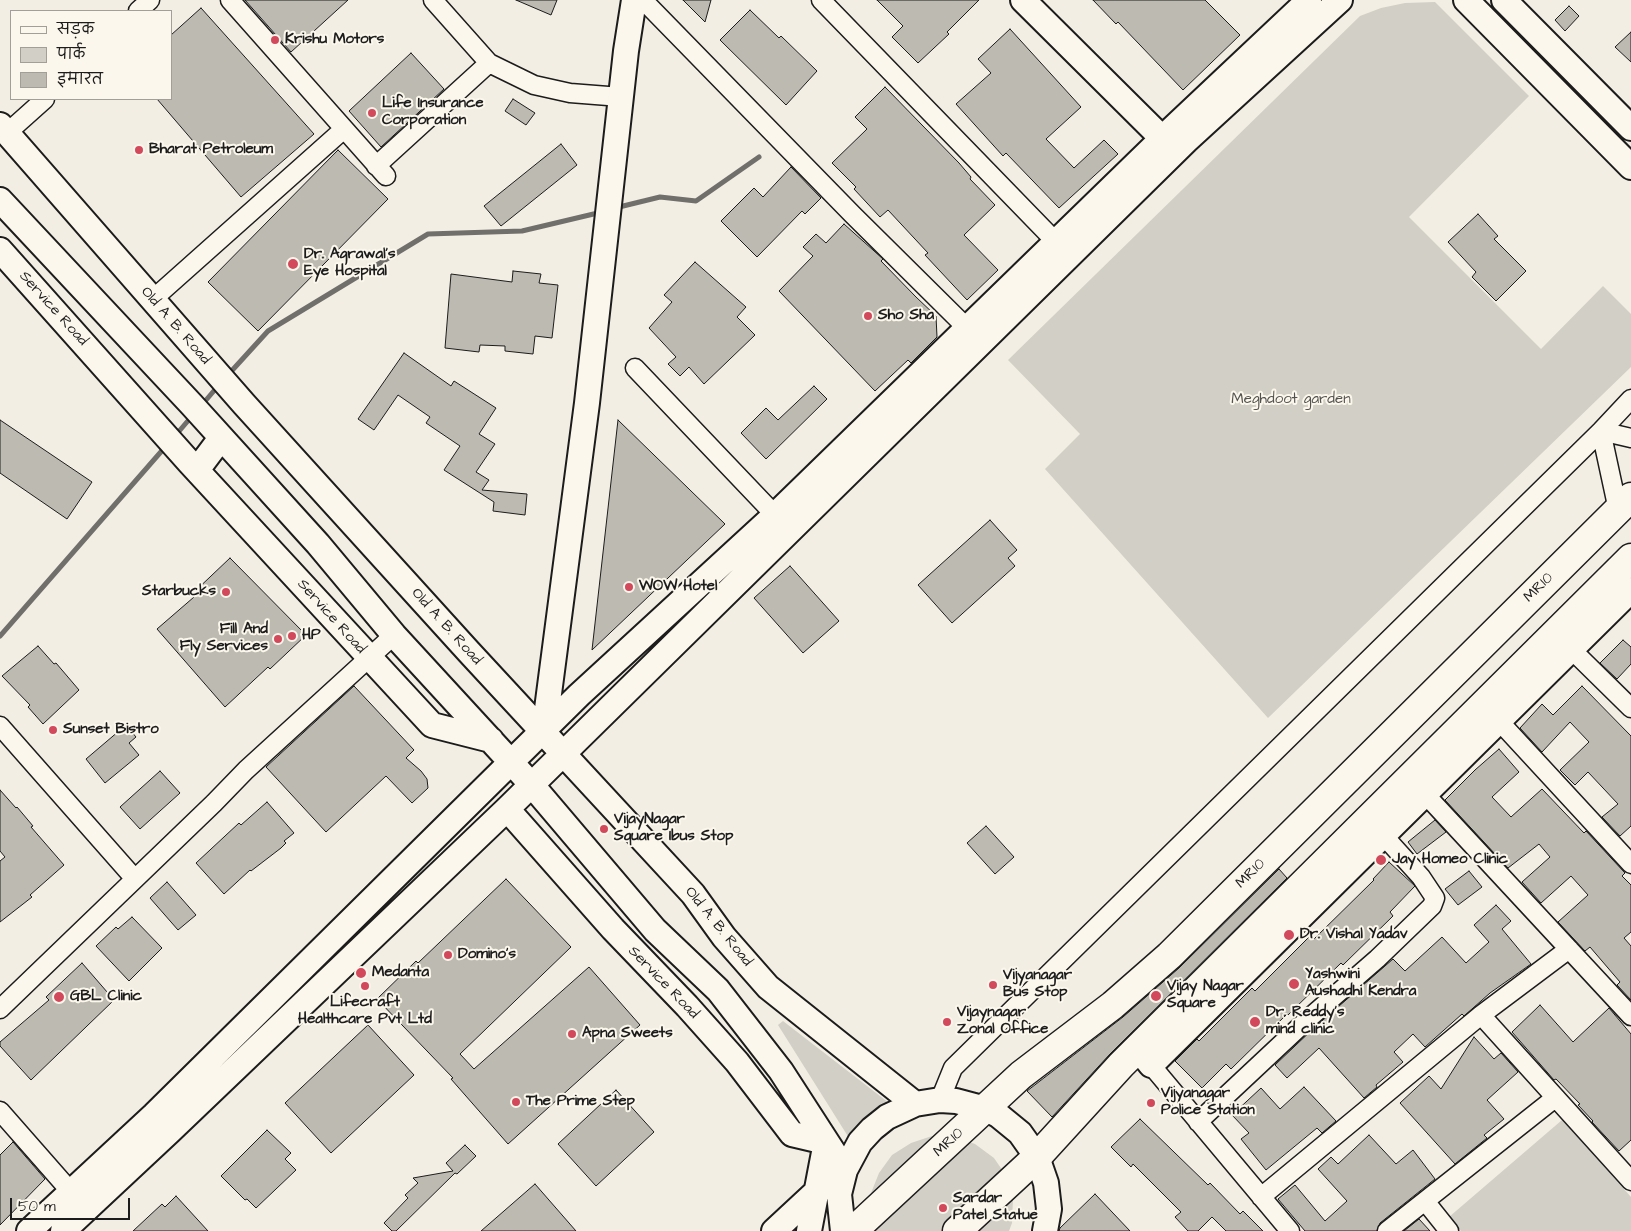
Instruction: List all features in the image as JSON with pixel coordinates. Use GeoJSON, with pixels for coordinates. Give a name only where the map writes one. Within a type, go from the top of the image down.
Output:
{"type":"FeatureCollection","features":[{"type":"Feature","properties":{"kind":"main road","name":"MR10"},"geometry":{"type":"LineString","coordinates":[[853,1231],[1021,1075],[1113,1005],[1169,956],[1624,503]]}},
{"type":"Feature","properties":{"kind":"main road"},"geometry":{"type":"LineString","coordinates":[[957,1231],[1144,1057],[1631,558]]}},
{"type":"Feature","properties":{"kind":"street"},"geometry":{"type":"LineString","coordinates":[[139,10],[150,0]]}},
{"type":"Feature","properties":{"kind":"street"},"geometry":{"type":"LineString","coordinates":[[230,0],[381,171],[489,63]]}},
{"type":"Feature","properties":{"kind":"street"},"geometry":{"type":"LineString","coordinates":[[433,0],[489,63],[534,85],[570,93],[621,97]]}},
{"type":"Feature","properties":{"kind":"street"},"geometry":{"type":"LineString","coordinates":[[544,732],[587,403],[621,97],[634,0]]}},
{"type":"Feature","properties":{"kind":"street"},"geometry":{"type":"LineString","coordinates":[[643,0],[853,215],[968,328]]}},
{"type":"Feature","properties":{"kind":"street"},"geometry":{"type":"LineString","coordinates":[[821,0],[1056,242]]}},
{"type":"Feature","properties":{"kind":"street"},"geometry":{"type":"LineString","coordinates":[[1023,0],[1174,140]]}},
{"type":"Feature","properties":{"kind":"street"},"geometry":{"type":"LineString","coordinates":[[1043,0],[1174,140]]}},
{"type":"Feature","properties":{"kind":"street"},"geometry":{"type":"LineString","coordinates":[[29,1231],[79,1200],[170,1131],[507,809],[1174,140],[1309,0]]}},
{"type":"Feature","properties":{"kind":"street"},"geometry":{"type":"LineString","coordinates":[[63,1231],[79,1200],[154,1115],[587,688],[775,515],[1056,242],[1340,0]]}},
{"type":"Feature","properties":{"kind":"street"},"geometry":{"type":"LineString","coordinates":[[1466,0],[1631,167]]}},
{"type":"Feature","properties":{"kind":"street"},"geometry":{"type":"LineString","coordinates":[[1504,0],[1631,128]]}},
{"type":"Feature","properties":{"kind":"street"},"geometry":{"type":"LineString","coordinates":[[4,129],[44,100]]}},
{"type":"Feature","properties":{"kind":"street","name":"Old A. B. Road"},"geometry":{"type":"LineString","coordinates":[[4,129],[244,404],[468,652],[693,894],[724,937],[768,988],[915,1104]]}},
{"type":"Feature","properties":{"kind":"street"},"geometry":{"type":"LineString","coordinates":[[152,300],[344,129]]}},
{"type":"Feature","properties":{"kind":"street"},"geometry":{"type":"LineString","coordinates":[[0,200],[192,405],[318,544],[394,635],[512,762],[655,930],[718,990],[781,1071],[845,1170]]}},
{"type":"Feature","properties":{"kind":"street","name":"Service Road"},"geometry":{"type":"LineString","coordinates":[[0,250],[193,466],[432,725],[491,740]]}},
{"type":"Feature","properties":{"kind":"street"},"geometry":{"type":"LineString","coordinates":[[635,368],[775,515]]}},
{"type":"Feature","properties":{"kind":"street"},"geometry":{"type":"LineString","coordinates":[[940,1100],[953,1068],[1601,431],[1631,399]]}},
{"type":"Feature","properties":{"kind":"street"},"geometry":{"type":"LineString","coordinates":[[1601,431],[1631,438]]}},
{"type":"Feature","properties":{"kind":"street"},"geometry":{"type":"LineString","coordinates":[[1601,431],[1624,503]]}},
{"type":"Feature","properties":{"kind":"street"},"geometry":{"type":"LineString","coordinates":[[193,466],[219,435]]}},
{"type":"Feature","properties":{"kind":"street"},"geometry":{"type":"LineString","coordinates":[[1290,1231],[1144,1057],[1383,836],[1631,590]]}},
{"type":"Feature","properties":{"kind":"street"},"geometry":{"type":"LineString","coordinates":[[0,1009],[246,770],[394,635]]}},
{"type":"Feature","properties":{"kind":"street"},"geometry":{"type":"LineString","coordinates":[[1571,649],[1631,708]]}},
{"type":"Feature","properties":{"kind":"street"},"geometry":{"type":"LineString","coordinates":[[1499,721],[1629,858]]}},
{"type":"Feature","properties":{"kind":"street"},"geometry":{"type":"LineString","coordinates":[[0,726],[135,879]]}},
{"type":"Feature","properties":{"kind":"street"},"geometry":{"type":"LineString","coordinates":[[1424,794],[1631,1016]]}},
{"type":"Feature","properties":{"kind":"street","name":"Service Road"},"geometry":{"type":"LineString","coordinates":[[507,809],[613,929],[687,1006],[737,1062],[792,1134],[826,1142]]}},
{"type":"Feature","properties":{"kind":"street"},"geometry":{"type":"LineString","coordinates":[[1198,1122],[1308,1019],[1377,959],[1432,906],[1435,898],[1421,876],[1383,836]]}},
{"type":"Feature","properties":{"kind":"street"},"geometry":{"type":"LineString","coordinates":[[1261,1197],[1481,1015],[1569,949]]}},
{"type":"Feature","properties":{"kind":"street"},"geometry":{"type":"LineString","coordinates":[[1481,1015],[1631,1181]]}},
{"type":"Feature","properties":{"kind":"street"},"geometry":{"type":"LineString","coordinates":[[1387,1231],[1555,1098]]}},
{"type":"Feature","properties":{"kind":"street"},"geometry":{"type":"LineString","coordinates":[[843,1231],[839,1194],[845,1170],[860,1142],[872,1128],[886,1117],[915,1104],[940,1100],[956,1101],[986,1109],[998,1115],[1020,1133],[1037,1157],[1046,1182],[1049,1209],[1045,1231]]}},
{"type":"Feature","properties":{"kind":"street"},"geometry":{"type":"LineString","coordinates":[[0,1111],[79,1200]]}},
{"type":"Feature","properties":{"kind":"street"},"geometry":{"type":"LineString","coordinates":[[809,1231],[826,1142]]}},
{"type":"Feature","properties":{"kind":"street"},"geometry":{"type":"LineString","coordinates":[[774,1231],[816,1192]]}},
{"type":"Feature","properties":{"kind":"street"},"geometry":{"type":"LineString","coordinates":[[1425,1200],[1448,1231]]}},
{"type":"Feature","properties":{"kind":"green space","name":"Meghdoot garden"},"geometry":{"type":"Polygon","coordinates":[[[1435,2],[1529,96],[1409,217],[1541,349],[1603,286],[1631,314],[1631,367],[1268,718],[1045,469],[1080,434],[1008,360],[1360,16],[1381,8],[1405,3],[1435,2]]]}},
{"type":"Feature","properties":{"kind":"green space"},"geometry":{"type":"Polygon","coordinates":[[[783,1021],[889,1103],[866,1118],[849,1138],[778,1025],[783,1021]]]}},
{"type":"Feature","properties":{"kind":"green space"},"geometry":{"type":"Polygon","coordinates":[[[1562,1120],[1631,1197],[1631,1231],[1461,1231],[1449,1217],[1562,1120]]]}},
{"type":"Feature","properties":{"kind":"green space"},"geometry":{"type":"Polygon","coordinates":[[[932,1136],[954,1137],[975,1144],[994,1158],[1007,1177],[1013,1199],[1012,1223],[1009,1231],[874,1231],[870,1215],[871,1193],[879,1173],[892,1155],[911,1143],[932,1136]]]}},
{"type":"Feature","properties":{"kind":"building"},"geometry":{"type":"Polygon","coordinates":[[[245,0],[348,0],[291,52],[245,0]]]}},
{"type":"Feature","properties":{"kind":"building"},"geometry":{"type":"Polygon","coordinates":[[[516,0],[557,0],[551,15],[516,0]]]}},
{"type":"Feature","properties":{"kind":"building"},"geometry":{"type":"Polygon","coordinates":[[[683,0],[711,0],[705,22],[683,0]]]}},
{"type":"Feature","properties":{"kind":"building"},"geometry":{"type":"Polygon","coordinates":[[[877,0],[979,0],[947,32],[949,34],[918,63],[892,37],[903,26],[877,0]]]}},
{"type":"Feature","properties":{"kind":"building"},"geometry":{"type":"Polygon","coordinates":[[[1093,0],[1205,0],[1240,35],[1183,90],[1118,22],[1116,24],[1093,0]]]}},
{"type":"Feature","properties":{"kind":"building"},"geometry":{"type":"Polygon","coordinates":[[[1569,6],[1579,16],[1565,31],[1555,20],[1569,6]]]}},
{"type":"Feature","properties":{"kind":"building"},"geometry":{"type":"Polygon","coordinates":[[[201,8],[314,134],[241,197],[158,100],[172,100],[172,34],[201,8]]]}},
{"type":"Feature","properties":{"kind":"building"},"geometry":{"type":"Polygon","coordinates":[[[750,10],[779,38],[781,36],[817,71],[786,105],[720,40],[750,10]]]}},
{"type":"Feature","properties":{"kind":"building"},"geometry":{"type":"Polygon","coordinates":[[[1010,29],[1081,107],[1046,139],[1074,168],[1104,140],[1118,154],[1059,208],[1006,153],[1003,156],[956,104],[991,73],[978,59],[1010,29]]]}},
{"type":"Feature","properties":{"kind":"building"},"geometry":{"type":"Polygon","coordinates":[[[1631,32],[1631,62],[1615,47],[1631,32]]]}},
{"type":"Feature","properties":{"kind":"building"},"geometry":{"type":"Polygon","coordinates":[[[411,53],[444,89],[381,147],[349,111],[411,53]]]}},
{"type":"Feature","properties":{"kind":"building"},"geometry":{"type":"Polygon","coordinates":[[[885,87],[959,163],[971,177],[970,179],[995,205],[964,235],[998,270],[967,300],[925,255],[928,253],[888,210],[880,217],[854,189],[856,187],[832,163],[867,129],[855,117],[885,87]]]}},
{"type":"Feature","properties":{"kind":"building"},"geometry":{"type":"Polygon","coordinates":[[[513,99],[535,113],[526,125],[505,111],[513,99]]]}},
{"type":"Feature","properties":{"kind":"building"},"geometry":{"type":"Polygon","coordinates":[[[561,144],[577,165],[501,226],[484,206],[561,144]]]}},
{"type":"Feature","properties":{"kind":"building"},"geometry":{"type":"Polygon","coordinates":[[[338,150],[388,199],[258,331],[208,282],[338,150]]]}},
{"type":"Feature","properties":{"kind":"building"},"geometry":{"type":"Polygon","coordinates":[[[791,167],[821,198],[805,214],[802,211],[757,257],[721,221],[754,188],[763,197],[791,167]]]}},
{"type":"Feature","properties":{"kind":"building"},"geometry":{"type":"Polygon","coordinates":[[[1478,214],[1498,236],[1494,239],[1526,271],[1496,301],[1472,277],[1476,272],[1448,242],[1478,214]]]}},
{"type":"Feature","properties":{"kind":"building"},"geometry":{"type":"Polygon","coordinates":[[[844,224],[883,259],[881,261],[936,316],[937,337],[911,363],[908,360],[875,391],[779,291],[813,256],[803,247],[816,234],[826,243],[844,224]]]}},
{"type":"Feature","properties":{"kind":"building"},"geometry":{"type":"Polygon","coordinates":[[[695,262],[746,307],[737,317],[755,335],[704,384],[689,367],[680,376],[668,364],[676,357],[649,328],[672,302],[664,295],[695,262]]]}},
{"type":"Feature","properties":{"kind":"building"},"geometry":{"type":"Polygon","coordinates":[[[513,271],[541,274],[539,283],[558,285],[552,338],[535,336],[533,354],[505,351],[505,346],[480,345],[479,352],[445,348],[451,274],[512,282],[513,271]]]}},
{"type":"Feature","properties":{"kind":"building"},"geometry":{"type":"Polygon","coordinates":[[[404,353],[451,386],[454,381],[496,408],[479,434],[495,444],[476,472],[489,480],[482,490],[527,494],[525,515],[493,511],[494,502],[444,470],[460,446],[426,423],[430,417],[398,395],[374,430],[358,419],[404,353]]]}},
{"type":"Feature","properties":{"kind":"building"},"geometry":{"type":"Polygon","coordinates":[[[814,386],[827,399],[766,459],[741,433],[766,408],[778,420],[814,386]]]}},
{"type":"Feature","properties":{"kind":"building"},"geometry":{"type":"Polygon","coordinates":[[[0,420],[92,482],[67,519],[0,473],[0,420]]]}},
{"type":"Feature","properties":{"kind":"building","name":"WOW Hotel"},"geometry":{"type":"Polygon","coordinates":[[[618,420],[725,524],[592,650],[618,420]]]}},
{"type":"Feature","properties":{"kind":"building"},"geometry":{"type":"Polygon","coordinates":[[[990,520],[1017,550],[1008,558],[1015,566],[952,623],[918,585],[990,520]]]}},
{"type":"Feature","properties":{"kind":"building"},"geometry":{"type":"Polygon","coordinates":[[[230,558],[306,635],[225,707],[157,629],[194,597],[191,595],[230,558]]]}},
{"type":"Feature","properties":{"kind":"building"},"geometry":{"type":"Polygon","coordinates":[[[790,566],[839,621],[803,653],[754,598],[790,566]]]}},
{"type":"Feature","properties":{"kind":"building"},"geometry":{"type":"Polygon","coordinates":[[[1623,640],[1631,647],[1631,664],[1617,679],[1600,663],[1623,640]]]}},
{"type":"Feature","properties":{"kind":"building"},"geometry":{"type":"Polygon","coordinates":[[[38,646],[54,664],[56,663],[79,690],[43,724],[28,707],[30,705],[2,676],[38,646]]]}},
{"type":"Feature","properties":{"kind":"building"},"geometry":{"type":"Polygon","coordinates":[[[354,686],[414,750],[406,758],[427,779],[428,788],[412,803],[386,776],[326,832],[266,767],[354,686]]]}},
{"type":"Feature","properties":{"kind":"building"},"geometry":{"type":"Polygon","coordinates":[[[1582,686],[1631,736],[1631,826],[1620,836],[1602,817],[1618,804],[1588,772],[1575,785],[1560,770],[1589,742],[1570,722],[1542,752],[1520,728],[1542,704],[1553,715],[1582,686]]]}},
{"type":"Feature","properties":{"kind":"building"},"geometry":{"type":"Polygon","coordinates":[[[126,725],[136,737],[129,743],[139,755],[105,783],[86,759],[126,725]]]}},
{"type":"Feature","properties":{"kind":"building"},"geometry":{"type":"Polygon","coordinates":[[[1499,749],[1519,772],[1492,797],[1511,817],[1542,789],[1584,833],[1586,831],[1625,873],[1622,876],[1631,885],[1631,932],[1624,938],[1631,946],[1631,1000],[1617,985],[1620,982],[1590,947],[1585,951],[1558,922],[1588,895],[1571,876],[1541,903],[1522,882],[1550,857],[1539,844],[1508,868],[1445,800],[1499,749]]]}},
{"type":"Feature","properties":{"kind":"building"},"geometry":{"type":"Polygon","coordinates":[[[160,771],[180,793],[140,829],[120,807],[160,771]]]}},
{"type":"Feature","properties":{"kind":"building"},"geometry":{"type":"Polygon","coordinates":[[[0,790],[17,807],[33,826],[31,827],[64,865],[30,895],[32,897],[0,922],[0,861],[5,857],[0,851],[0,790]]]}},
{"type":"Feature","properties":{"kind":"building"},"geometry":{"type":"Polygon","coordinates":[[[267,802],[294,833],[284,841],[286,843],[281,848],[250,870],[224,894],[196,863],[239,823],[241,825],[267,802]]]}},
{"type":"Feature","properties":{"kind":"building"},"geometry":{"type":"Polygon","coordinates":[[[1435,820],[1446,832],[1417,854],[1408,842],[1435,820]]]}},
{"type":"Feature","properties":{"kind":"building"},"geometry":{"type":"Polygon","coordinates":[[[986,826],[1014,857],[995,874],[967,843],[986,826]]]}},
{"type":"Feature","properties":{"kind":"building"},"geometry":{"type":"Polygon","coordinates":[[[1389,862],[1415,886],[1390,912],[1393,916],[1343,965],[1341,963],[1287,1014],[1231,1069],[1226,1064],[1202,1088],[1175,1061],[1197,1039],[1199,1041],[1252,988],[1255,991],[1311,935],[1314,939],[1374,880],[1389,862]]]}},
{"type":"Feature","properties":{"kind":"building"},"geometry":{"type":"Polygon","coordinates":[[[1279,869],[1287,878],[1110,1054],[1052,1117],[1027,1091],[1123,1017],[1179,968],[1279,869]]]}},
{"type":"Feature","properties":{"kind":"building"},"geometry":{"type":"Polygon","coordinates":[[[1469,871],[1482,887],[1458,905],[1445,889],[1469,871]]]}},
{"type":"Feature","properties":{"kind":"building"},"geometry":{"type":"Polygon","coordinates":[[[506,879],[571,947],[460,1054],[474,1069],[589,967],[640,1025],[508,1144],[451,1079],[453,1078],[377,999],[416,961],[418,963],[506,879]]]}},
{"type":"Feature","properties":{"kind":"building"},"geometry":{"type":"Polygon","coordinates":[[[167,882],[196,915],[178,930],[150,898],[167,882]]]}},
{"type":"Feature","properties":{"kind":"building"},"geometry":{"type":"Polygon","coordinates":[[[1496,905],[1511,921],[1502,929],[1531,964],[1490,993],[1464,1016],[1462,1014],[1425,1047],[1413,1034],[1394,1052],[1403,1062],[1364,1098],[1319,1048],[1287,1078],[1275,1065],[1315,1027],[1393,959],[1405,971],[1442,937],[1466,963],[1489,942],[1474,925],[1496,905]]]}},
{"type":"Feature","properties":{"kind":"building"},"geometry":{"type":"Polygon","coordinates":[[[132,917],[162,948],[129,981],[96,946],[116,927],[118,929],[132,917]]]}},
{"type":"Feature","properties":{"kind":"building"},"geometry":{"type":"Polygon","coordinates":[[[82,963],[114,1000],[31,1080],[0,1046],[0,1042],[49,1000],[46,997],[82,963]]]}},
{"type":"Feature","properties":{"kind":"building"},"geometry":{"type":"Polygon","coordinates":[[[1540,1005],[1573,1042],[1609,1008],[1631,1034],[1631,1140],[1619,1151],[1592,1122],[1578,1105],[1580,1104],[1556,1079],[1554,1080],[1512,1032],[1540,1005]]]}},
{"type":"Feature","properties":{"kind":"building"},"geometry":{"type":"Polygon","coordinates":[[[368,1025],[414,1075],[331,1153],[285,1103],[368,1025]]]}},
{"type":"Feature","properties":{"kind":"building"},"geometry":{"type":"Polygon","coordinates":[[[1474,1037],[1494,1059],[1501,1053],[1518,1072],[1487,1100],[1504,1119],[1484,1135],[1487,1138],[1455,1164],[1400,1103],[1429,1076],[1441,1089],[1474,1037]]]}},
{"type":"Feature","properties":{"kind":"building"},"geometry":{"type":"Polygon","coordinates":[[[1304,1087],[1336,1121],[1322,1133],[1317,1128],[1266,1170],[1241,1139],[1249,1133],[1232,1115],[1261,1088],[1280,1109],[1304,1087]]]}},
{"type":"Feature","properties":{"kind":"building"},"geometry":{"type":"Polygon","coordinates":[[[616,1090],[654,1132],[596,1186],[558,1144],[616,1090]]]}},
{"type":"Feature","properties":{"kind":"building"},"geometry":{"type":"Polygon","coordinates":[[[1140,1119],[1208,1185],[1210,1183],[1240,1214],[1243,1211],[1263,1231],[1226,1231],[1212,1217],[1198,1231],[1188,1231],[1175,1217],[1181,1212],[1133,1164],[1131,1167],[1111,1147],[1140,1119]]]}},
{"type":"Feature","properties":{"kind":"building"},"geometry":{"type":"Polygon","coordinates":[[[267,1130],[291,1153],[285,1159],[296,1170],[256,1208],[247,1199],[245,1200],[221,1176],[267,1130]]]}},
{"type":"Feature","properties":{"kind":"building"},"geometry":{"type":"Polygon","coordinates":[[[1369,1135],[1396,1164],[1413,1150],[1435,1179],[1380,1223],[1377,1231],[1305,1231],[1278,1199],[1295,1185],[1325,1221],[1347,1201],[1318,1169],[1331,1157],[1338,1164],[1369,1135]]]}},
{"type":"Feature","properties":{"kind":"building"},"geometry":{"type":"Polygon","coordinates":[[[13,1142],[45,1179],[0,1225],[0,1155],[13,1142]]]}},
{"type":"Feature","properties":{"kind":"building"},"geometry":{"type":"Polygon","coordinates":[[[465,1145],[476,1156],[457,1174],[455,1173],[396,1231],[392,1231],[384,1223],[408,1198],[405,1195],[418,1183],[413,1178],[453,1171],[446,1163],[465,1145]]]}},
{"type":"Feature","properties":{"kind":"building"},"geometry":{"type":"Polygon","coordinates":[[[535,1184],[576,1231],[481,1231],[535,1184]]]}},
{"type":"Feature","properties":{"kind":"building"},"geometry":{"type":"Polygon","coordinates":[[[1095,1194],[1130,1231],[1059,1231],[1060,1228],[1095,1194]]]}},
{"type":"Feature","properties":{"kind":"building"},"geometry":{"type":"Polygon","coordinates":[[[176,1196],[208,1231],[133,1231],[162,1204],[165,1207],[176,1196]]]}},
{"type":"Feature","properties":{"kind":"building"},"geometry":{"type":"Polygon","coordinates":[[[1419,1219],[1430,1231],[1404,1231],[1419,1219]]]}},
{"type":"Feature","properties":{"kind":"waterway"},"geometry":{"type":"LineString","coordinates":[[615,208],[660,197],[696,201],[759,157]]}},
{"type":"Feature","properties":{"kind":"waterway"},"geometry":{"type":"LineString","coordinates":[[227,376],[268,331],[428,234],[522,231],[602,212]]}},
{"type":"Feature","properties":{"kind":"waterway"},"geometry":{"type":"LineString","coordinates":[[201,406],[218,386]]}},
{"type":"Feature","properties":{"kind":"waterway"},"geometry":{"type":"LineString","coordinates":[[175,436],[192,416]]}},
{"type":"Feature","properties":{"kind":"waterway"},"geometry":{"type":"LineString","coordinates":[[0,636],[166,446]]}},
{"type":"Feature","properties":{"kind":"place","name":"Krishu Motors"},"geometry":{"type":"Point","coordinates":[275,40]}},
{"type":"Feature","properties":{"kind":"place","name":"Life Insurance Corporation"},"geometry":{"type":"Point","coordinates":[372,113]}},
{"type":"Feature","properties":{"kind":"place","name":"Bharat Petroleum"},"geometry":{"type":"Point","coordinates":[139,150]}},
{"type":"Feature","properties":{"kind":"place","name":"Dr. Agrawal's Eye Hospital"},"geometry":{"type":"Point","coordinates":[293,264]}},
{"type":"Feature","properties":{"kind":"place","name":"Sho Sha"},"geometry":{"type":"Point","coordinates":[868,316]}},
{"type":"Feature","properties":{"kind":"place","name":"WOW Hotel"},"geometry":{"type":"Point","coordinates":[629,587]}},
{"type":"Feature","properties":{"kind":"place","name":"Starbucks"},"geometry":{"type":"Point","coordinates":[226,592]}},
{"type":"Feature","properties":{"kind":"place","name":"HP"},"geometry":{"type":"Point","coordinates":[292,636]}},
{"type":"Feature","properties":{"kind":"place","name":"Fill And Fly Services"},"geometry":{"type":"Point","coordinates":[278,639]}},
{"type":"Feature","properties":{"kind":"place","name":"Sunset Bistro"},"geometry":{"type":"Point","coordinates":[53,730]}},
{"type":"Feature","properties":{"kind":"place","name":"VijayNagar Square Ibus Stop"},"geometry":{"type":"Point","coordinates":[604,829]}},
{"type":"Feature","properties":{"kind":"place","name":"Jay Homeo Clinic"},"geometry":{"type":"Point","coordinates":[1381,860]}},
{"type":"Feature","properties":{"kind":"place","name":"Dr. Vishal Yadav"},"geometry":{"type":"Point","coordinates":[1289,935]}},
{"type":"Feature","properties":{"kind":"place","name":"Domino's"},"geometry":{"type":"Point","coordinates":[448,955]}},
{"type":"Feature","properties":{"kind":"place","name":"Medanta"},"geometry":{"type":"Point","coordinates":[361,973]}},
{"type":"Feature","properties":{"kind":"place","name":"Yashwini Aushadhi Kendra"},"geometry":{"type":"Point","coordinates":[1294,984]}},
{"type":"Feature","properties":{"kind":"place","name":"Vijyanagar Bus Stop"},"geometry":{"type":"Point","coordinates":[993,985]}},
{"type":"Feature","properties":{"kind":"place","name":"Lifecraft Healthcare Pvt Ltd"},"geometry":{"type":"Point","coordinates":[365,986]}},
{"type":"Feature","properties":{"kind":"place","name":"Vijay Nagar Square"},"geometry":{"type":"Point","coordinates":[1156,996]}},
{"type":"Feature","properties":{"kind":"place","name":"GBL Clinic"},"geometry":{"type":"Point","coordinates":[59,997]}},
{"type":"Feature","properties":{"kind":"place","name":"Vijaynagar Zonal Office"},"geometry":{"type":"Point","coordinates":[947,1022]}},
{"type":"Feature","properties":{"kind":"place","name":"Dr. Reddy's mind clinic"},"geometry":{"type":"Point","coordinates":[1255,1022]}},
{"type":"Feature","properties":{"kind":"place","name":"Apna Sweets"},"geometry":{"type":"Point","coordinates":[572,1034]}},
{"type":"Feature","properties":{"kind":"place","name":"The Prime Step"},"geometry":{"type":"Point","coordinates":[516,1102]}},
{"type":"Feature","properties":{"kind":"place","name":"Vijyanagar Police Station"},"geometry":{"type":"Point","coordinates":[1151,1103]}},
{"type":"Feature","properties":{"kind":"place","name":"Sardar Patel Statue"},"geometry":{"type":"Point","coordinates":[943,1208]}}]}
